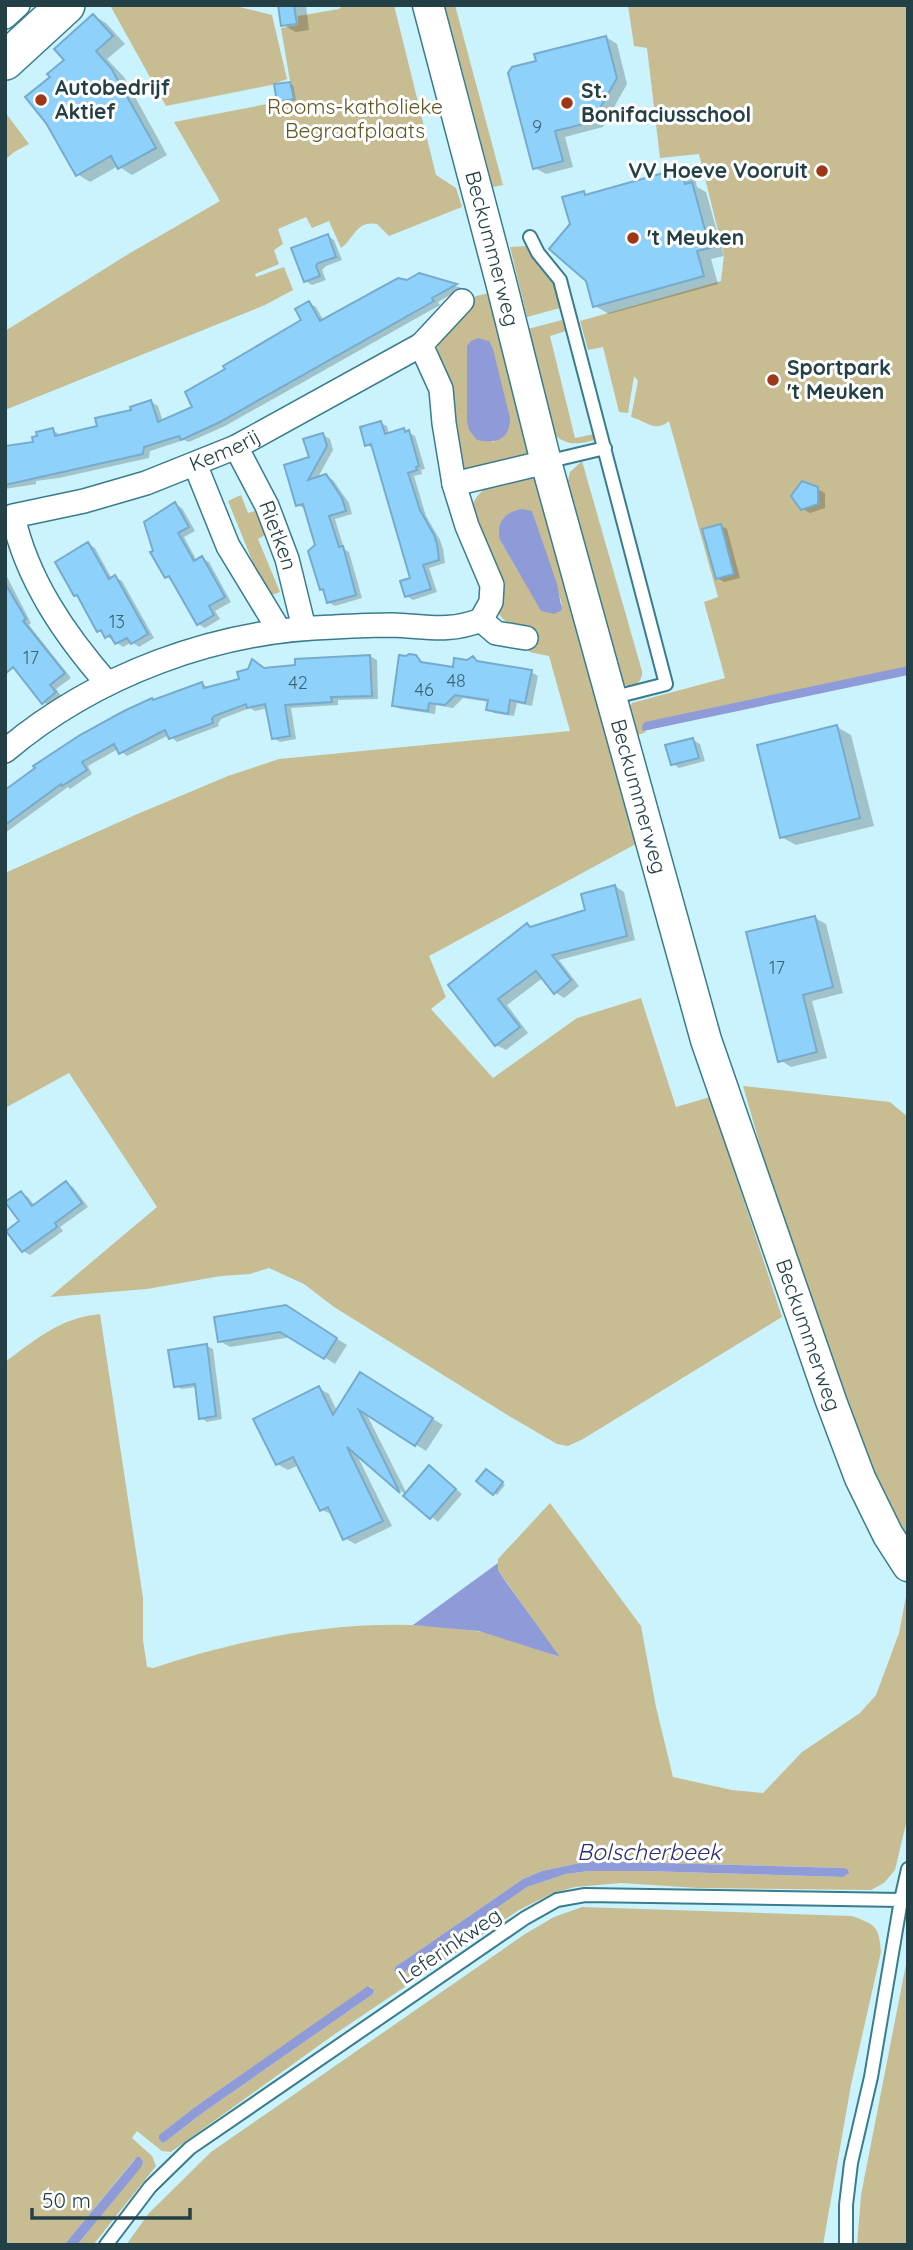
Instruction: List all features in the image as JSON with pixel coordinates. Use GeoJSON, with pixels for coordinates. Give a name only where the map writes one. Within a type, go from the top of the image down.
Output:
{"type":"FeatureCollection","features":[{"type":"Feature","properties":{"kind":"main road"},"geometry":{"type":"LineString","coordinates":[[5,61],[66,5]]}},
{"type":"Feature","properties":{"kind":"street"},"geometry":{"type":"LineString","coordinates":[[5,17],[18,5]]}},
{"type":"Feature","properties":{"kind":"street","name":"Beckummerweg"},"geometry":{"type":"LineString","coordinates":[[428,5],[505,294],[546,462],[706,1040],[826,1389],[860,1478],[888,1535],[908,1566]]}},
{"type":"Feature","properties":{"kind":"street","name":"Kemerij"},"geometry":{"type":"LineString","coordinates":[[107,683],[78,650],[48,603],[19,545],[9,517],[96,498],[146,483],[236,447],[421,345],[462,301]]}},
{"type":"Feature","properties":{"kind":"street"},"geometry":{"type":"LineString","coordinates":[[5,751],[63,708],[107,683],[198,648],[279,630],[393,625],[443,629],[462,627],[481,620],[491,602],[492,585],[467,526],[454,484],[441,389],[421,345]]}},
{"type":"Feature","properties":{"kind":"street","name":"Rietken"},"geometry":{"type":"LineString","coordinates":[[236,447],[267,506],[287,559],[304,628]]}},
{"type":"Feature","properties":{"kind":"street"},"geometry":{"type":"LineString","coordinates":[[454,484],[546,462]]}},
{"type":"Feature","properties":{"kind":"street","name":"Rietken"},"geometry":{"type":"LineString","coordinates":[[195,464],[228,546],[279,630]]}},
{"type":"Feature","properties":{"kind":"street"},"geometry":{"type":"LineString","coordinates":[[481,620],[496,633],[526,639]]}},
{"type":"Feature","properties":{"kind":"lane"},"geometry":{"type":"LineString","coordinates":[[530,237],[538,253],[560,280],[666,684],[611,698]]}},
{"type":"Feature","properties":{"kind":"lane"},"geometry":{"type":"LineString","coordinates":[[546,462],[605,448]]}},
{"type":"Feature","properties":{"kind":"lane"},"geometry":{"type":"LineString","coordinates":[[846,2245],[846,2205],[851,2163],[871,2077],[908,1868]]}},
{"type":"Feature","properties":{"kind":"lane","name":"Leferinkweg"},"geometry":{"type":"LineString","coordinates":[[106,2245],[150,2187],[190,2148],[514,1925],[557,1900],[585,1895],[901,1900]]}},
{"type":"Feature","properties":{"kind":"green space"},"geometry":{"type":"Polygon","coordinates":[[[231,5],[272,15],[287,79],[271,85],[166,106],[111,7],[231,5]]]}},
{"type":"Feature","properties":{"kind":"green space","name":"Rooms-katholieke Begraafplaats"},"geometry":{"type":"Polygon","coordinates":[[[343,5],[394,5],[436,175],[456,188],[462,207],[389,236],[377,224],[364,225],[341,248],[329,221],[312,228],[306,217],[278,229],[283,244],[274,250],[279,264],[255,274],[256,277],[284,267],[293,290],[265,305],[5,410],[5,331],[220,201],[174,122],[293,99],[281,28],[298,25],[298,16],[339,9],[343,5]]]}},
{"type":"Feature","properties":{"kind":"green space"},"geometry":{"type":"Polygon","coordinates":[[[445,5],[455,5],[503,185],[493,187],[445,5]]]}},
{"type":"Feature","properties":{"kind":"green space","name":"Sportpark 't Meuken"},"geometry":{"type":"Polygon","coordinates":[[[628,5],[908,5],[908,670],[643,731],[647,732],[634,736],[627,711],[632,703],[725,678],[704,602],[718,597],[669,421],[655,426],[631,417],[638,381],[634,376],[628,413],[619,412],[603,347],[588,350],[580,321],[721,281],[724,255],[699,154],[660,158],[647,48],[634,46],[628,5]]]}},
{"type":"Feature","properties":{"kind":"green space"},"geometry":{"type":"Polygon","coordinates":[[[5,112],[29,144],[5,160],[5,112]]]}},
{"type":"Feature","properties":{"kind":"green space"},"geometry":{"type":"Polygon","coordinates":[[[526,246],[553,282],[560,308],[527,317],[510,247],[526,246]]]}},
{"type":"Feature","properties":{"kind":"green space"},"geometry":{"type":"Polygon","coordinates":[[[489,293],[531,448],[521,459],[475,471],[465,468],[459,461],[437,349],[438,339],[476,296],[489,293]],[[467,346],[467,421],[494,443],[467,346]]]}},
{"type":"Feature","properties":{"kind":"green space"},"geometry":{"type":"Polygon","coordinates":[[[562,320],[566,331],[550,336],[575,438],[594,434],[595,440],[588,442],[566,442],[551,431],[524,330],[562,320]]]}},
{"type":"Feature","properties":{"kind":"green space"},"geometry":{"type":"Polygon","coordinates":[[[582,461],[642,671],[639,682],[629,687],[619,682],[566,489],[570,472],[582,461]]]}},
{"type":"Feature","properties":{"kind":"green space"},"geometry":{"type":"Polygon","coordinates":[[[523,476],[541,480],[645,839],[429,956],[446,997],[431,1009],[493,1078],[577,1018],[641,998],[676,1107],[710,1097],[782,1317],[568,1446],[557,1444],[509,1416],[334,1307],[304,1284],[269,1268],[250,1274],[221,1276],[147,1289],[50,1297],[157,1207],[69,1073],[5,1108],[5,873],[228,776],[279,759],[570,731],[549,656],[529,652],[535,631],[510,624],[499,614],[471,517],[472,506],[481,492],[495,484],[523,476]],[[532,511],[500,540],[541,610],[562,604],[532,511]]]}},
{"type":"Feature","properties":{"kind":"green space"},"geometry":{"type":"Polygon","coordinates":[[[241,495],[248,513],[258,510],[267,534],[258,539],[280,592],[267,597],[228,501],[241,495]]]}},
{"type":"Feature","properties":{"kind":"green space"},"geometry":{"type":"Polygon","coordinates":[[[743,1086],[890,1102],[908,1117],[908,1538],[887,1504],[871,1469],[800,1284],[743,1086]]]}},
{"type":"Feature","properties":{"kind":"green space"},"geometry":{"type":"Polygon","coordinates":[[[100,1314],[143,1598],[143,1640],[147,1667],[153,1668],[232,1645],[313,1630],[395,1625],[476,1631],[559,1657],[498,1570],[498,1559],[550,1503],[641,1626],[656,1707],[673,1777],[732,1790],[763,1793],[802,1752],[860,1713],[876,1695],[899,1633],[906,1596],[908,1815],[895,1870],[884,1883],[871,1890],[697,1888],[621,1883],[575,1887],[553,1893],[519,1910],[332,2036],[171,2152],[162,2151],[137,2131],[132,2138],[152,2156],[156,2166],[93,2245],[77,2245],[141,2166],[143,2161],[140,2157],[134,2160],[64,2245],[5,2245],[5,1362],[49,1331],[85,1316],[100,1314]],[[589,1861],[542,1871],[523,1879],[395,1967],[394,1971],[401,1974],[527,1887],[566,1874],[589,1871],[644,1871],[843,1877],[844,1868],[589,1861]],[[369,1986],[195,2107],[159,2135],[159,2139],[162,2143],[165,2142],[373,1994],[374,1990],[369,1986]]]}},
{"type":"Feature","properties":{"kind":"green space"},"geometry":{"type":"Polygon","coordinates":[[[582,1907],[852,1916],[875,1928],[881,1952],[851,2085],[823,2245],[126,2245],[149,2213],[211,2152],[525,1934],[554,1917],[582,1907]]]}},
{"type":"Feature","properties":{"kind":"green space"},"geometry":{"type":"Polygon","coordinates":[[[908,1954],[908,2245],[857,2245],[861,2195],[908,1954]]]}},
{"type":"Feature","properties":{"kind":"water"},"geometry":{"type":"Polygon","coordinates":[[[478,338],[489,341],[493,349],[510,418],[505,436],[496,441],[477,440],[469,430],[467,421],[467,346],[478,338]]]}},
{"type":"Feature","properties":{"kind":"water"},"geometry":{"type":"Polygon","coordinates":[[[522,509],[532,511],[557,584],[562,610],[554,614],[541,611],[500,540],[499,528],[503,519],[522,509]]]}},
{"type":"Feature","properties":{"kind":"water"},"geometry":{"type":"Polygon","coordinates":[[[908,666],[908,675],[643,731],[645,722],[908,666]]]}},
{"type":"Feature","properties":{"kind":"water"},"geometry":{"type":"Polygon","coordinates":[[[498,1563],[498,1570],[560,1657],[479,1631],[413,1625],[498,1563]]]}},
{"type":"Feature","properties":{"kind":"water"},"geometry":{"type":"Polygon","coordinates":[[[589,1861],[844,1868],[849,1873],[843,1877],[644,1871],[589,1871],[566,1874],[527,1887],[400,1975],[394,1971],[395,1967],[523,1879],[542,1871],[589,1861]]]}},
{"type":"Feature","properties":{"kind":"water"},"geometry":{"type":"Polygon","coordinates":[[[368,1986],[374,1990],[373,1994],[165,2142],[162,2143],[159,2139],[159,2135],[195,2107],[368,1986]]]}},
{"type":"Feature","properties":{"kind":"water"},"geometry":{"type":"Polygon","coordinates":[[[137,2157],[143,2161],[142,2166],[77,2245],[64,2245],[137,2157]]]}},
{"type":"Feature","properties":{"kind":"building"},"geometry":{"type":"Polygon","coordinates":[[[278,5],[294,5],[297,24],[281,26],[278,5]]]}},
{"type":"Feature","properties":{"kind":"building"},"geometry":{"type":"Polygon","coordinates":[[[93,14],[113,36],[96,51],[111,68],[156,148],[118,169],[111,156],[76,176],[46,123],[25,97],[50,77],[47,74],[64,60],[54,49],[93,14]]]}},
{"type":"Feature","properties":{"kind":"building"},"geometry":{"type":"Polygon","coordinates":[[[606,36],[617,78],[592,122],[555,131],[563,161],[533,169],[508,73],[512,67],[536,61],[534,54],[606,36]]]}},
{"type":"Feature","properties":{"kind":"building"},"geometry":{"type":"Polygon","coordinates":[[[290,82],[294,99],[277,102],[274,84],[290,82]]]}},
{"type":"Feature","properties":{"kind":"building","name":"'t Meuken"},"geometry":{"type":"Polygon","coordinates":[[[681,168],[685,184],[692,182],[710,248],[697,251],[704,276],[593,307],[586,281],[549,249],[570,224],[562,197],[584,191],[585,195],[681,168]]]}},
{"type":"Feature","properties":{"kind":"building"},"geometry":{"type":"Polygon","coordinates":[[[328,234],[336,257],[318,263],[316,266],[320,276],[304,282],[291,248],[328,234]]]}},
{"type":"Feature","properties":{"kind":"building"},"geometry":{"type":"Polygon","coordinates":[[[419,273],[457,284],[432,298],[434,301],[218,423],[181,440],[179,436],[144,447],[143,454],[5,485],[5,446],[33,442],[32,437],[37,436],[36,432],[53,428],[55,436],[97,426],[95,418],[131,410],[130,407],[151,400],[158,422],[192,407],[185,392],[301,320],[295,309],[309,301],[320,321],[398,278],[407,280],[419,273]]]}},
{"type":"Feature","properties":{"kind":"building"},"geometry":{"type":"Polygon","coordinates":[[[381,421],[385,434],[404,428],[405,432],[409,430],[419,466],[416,467],[417,470],[408,473],[420,510],[437,544],[439,560],[423,565],[431,589],[405,597],[400,581],[410,578],[371,444],[365,446],[360,427],[381,421]]]}},
{"type":"Feature","properties":{"kind":"building"},"geometry":{"type":"Polygon","coordinates":[[[323,433],[327,446],[308,480],[326,474],[342,498],[346,511],[329,516],[339,547],[343,546],[356,595],[327,603],[323,589],[320,590],[308,551],[315,545],[303,504],[296,506],[284,465],[309,457],[303,439],[323,433]]]}},
{"type":"Feature","properties":{"kind":"building"},"geometry":{"type":"Polygon","coordinates":[[[802,481],[818,487],[818,504],[801,510],[791,496],[802,481]]]}},
{"type":"Feature","properties":{"kind":"building"},"geometry":{"type":"Polygon","coordinates":[[[175,502],[189,527],[178,533],[194,561],[202,556],[225,597],[209,606],[214,615],[197,625],[169,576],[165,578],[150,552],[153,551],[144,522],[175,502]]]}},
{"type":"Feature","properties":{"kind":"building"},"geometry":{"type":"Polygon","coordinates":[[[721,524],[734,574],[716,579],[702,529],[721,524]]]}},
{"type":"Feature","properties":{"kind":"building"},"geometry":{"type":"Polygon","coordinates":[[[88,542],[109,579],[115,575],[148,634],[131,644],[127,638],[115,644],[110,635],[105,638],[101,630],[97,632],[55,562],[88,542]]]}},
{"type":"Feature","properties":{"kind":"building"},"geometry":{"type":"Polygon","coordinates":[[[5,583],[26,619],[23,621],[65,673],[50,685],[56,692],[42,704],[13,667],[5,674],[5,583]]]}},
{"type":"Feature","properties":{"kind":"building"},"geometry":{"type":"Polygon","coordinates":[[[370,655],[372,696],[331,697],[332,702],[285,705],[290,736],[272,739],[265,704],[247,708],[246,704],[214,716],[213,723],[169,739],[165,730],[119,754],[114,744],[82,762],[87,770],[62,786],[61,784],[5,825],[5,790],[35,768],[33,766],[80,735],[124,711],[152,698],[153,700],[202,682],[204,688],[239,679],[237,672],[248,669],[252,659],[264,668],[295,665],[295,659],[370,655]]]}},
{"type":"Feature","properties":{"kind":"building"},"geometry":{"type":"Polygon","coordinates":[[[399,655],[416,655],[421,662],[453,667],[454,658],[467,660],[473,656],[477,661],[532,670],[525,703],[510,700],[508,714],[486,710],[488,700],[455,695],[445,705],[429,703],[428,711],[392,706],[399,655]]]}},
{"type":"Feature","properties":{"kind":"building"},"geometry":{"type":"Polygon","coordinates":[[[837,725],[860,818],[780,838],[757,745],[837,725]]]}},
{"type":"Feature","properties":{"kind":"building"},"geometry":{"type":"Polygon","coordinates":[[[693,738],[699,758],[671,765],[665,745],[693,738]]]}},
{"type":"Feature","properties":{"kind":"building"},"geometry":{"type":"Polygon","coordinates":[[[615,885],[627,936],[552,955],[571,980],[554,994],[536,971],[498,999],[520,1027],[495,1046],[448,985],[527,923],[530,927],[585,910],[581,894],[615,885]]]}},
{"type":"Feature","properties":{"kind":"building"},"geometry":{"type":"Polygon","coordinates":[[[815,916],[833,987],[803,995],[817,1052],[778,1062],[746,932],[815,916]]]}},
{"type":"Feature","properties":{"kind":"building"},"geometry":{"type":"Polygon","coordinates":[[[66,1181],[82,1203],[55,1223],[57,1227],[22,1252],[6,1231],[19,1221],[5,1202],[21,1191],[32,1206],[66,1181]]]}},
{"type":"Feature","properties":{"kind":"building"},"geometry":{"type":"Polygon","coordinates":[[[286,1305],[337,1338],[324,1359],[280,1332],[218,1342],[214,1317],[286,1305]]]}},
{"type":"Feature","properties":{"kind":"building"},"geometry":{"type":"Polygon","coordinates":[[[207,1344],[216,1416],[199,1419],[195,1384],[174,1387],[168,1350],[207,1344]]]}},
{"type":"Feature","properties":{"kind":"building"},"geometry":{"type":"Polygon","coordinates":[[[360,1372],[433,1418],[415,1446],[359,1410],[400,1493],[347,1447],[383,1521],[343,1540],[328,1507],[320,1511],[293,1457],[276,1465],[253,1419],[319,1386],[333,1415],[360,1372]]]}},
{"type":"Feature","properties":{"kind":"building"},"geometry":{"type":"Polygon","coordinates":[[[429,1465],[456,1489],[430,1519],[403,1496],[429,1465]]]}},
{"type":"Feature","properties":{"kind":"building"},"geometry":{"type":"Polygon","coordinates":[[[486,1469],[503,1482],[493,1495],[476,1481],[486,1469]]]}},
{"type":"Feature","properties":{"kind":"place","name":"Autobedrijf Aktief"},"geometry":{"type":"Point","coordinates":[41,100]}},
{"type":"Feature","properties":{"kind":"place","name":"St. Bonifaciusschool"},"geometry":{"type":"Point","coordinates":[567,103]}},
{"type":"Feature","properties":{"kind":"place","name":"VV Hoeve Vooruit"},"geometry":{"type":"Point","coordinates":[822,171]}},
{"type":"Feature","properties":{"kind":"place","name":"'t Meuken"},"geometry":{"type":"Point","coordinates":[633,238]}},
{"type":"Feature","properties":{"kind":"place","name":"Sportpark 't Meuken"},"geometry":{"type":"Point","coordinates":[773,380]}},
{"type":"Feature","properties":{"kind":"water label","name":"Bolscherbeek"},"geometry":{"type":"Point","coordinates":[649,1852]}}]}
